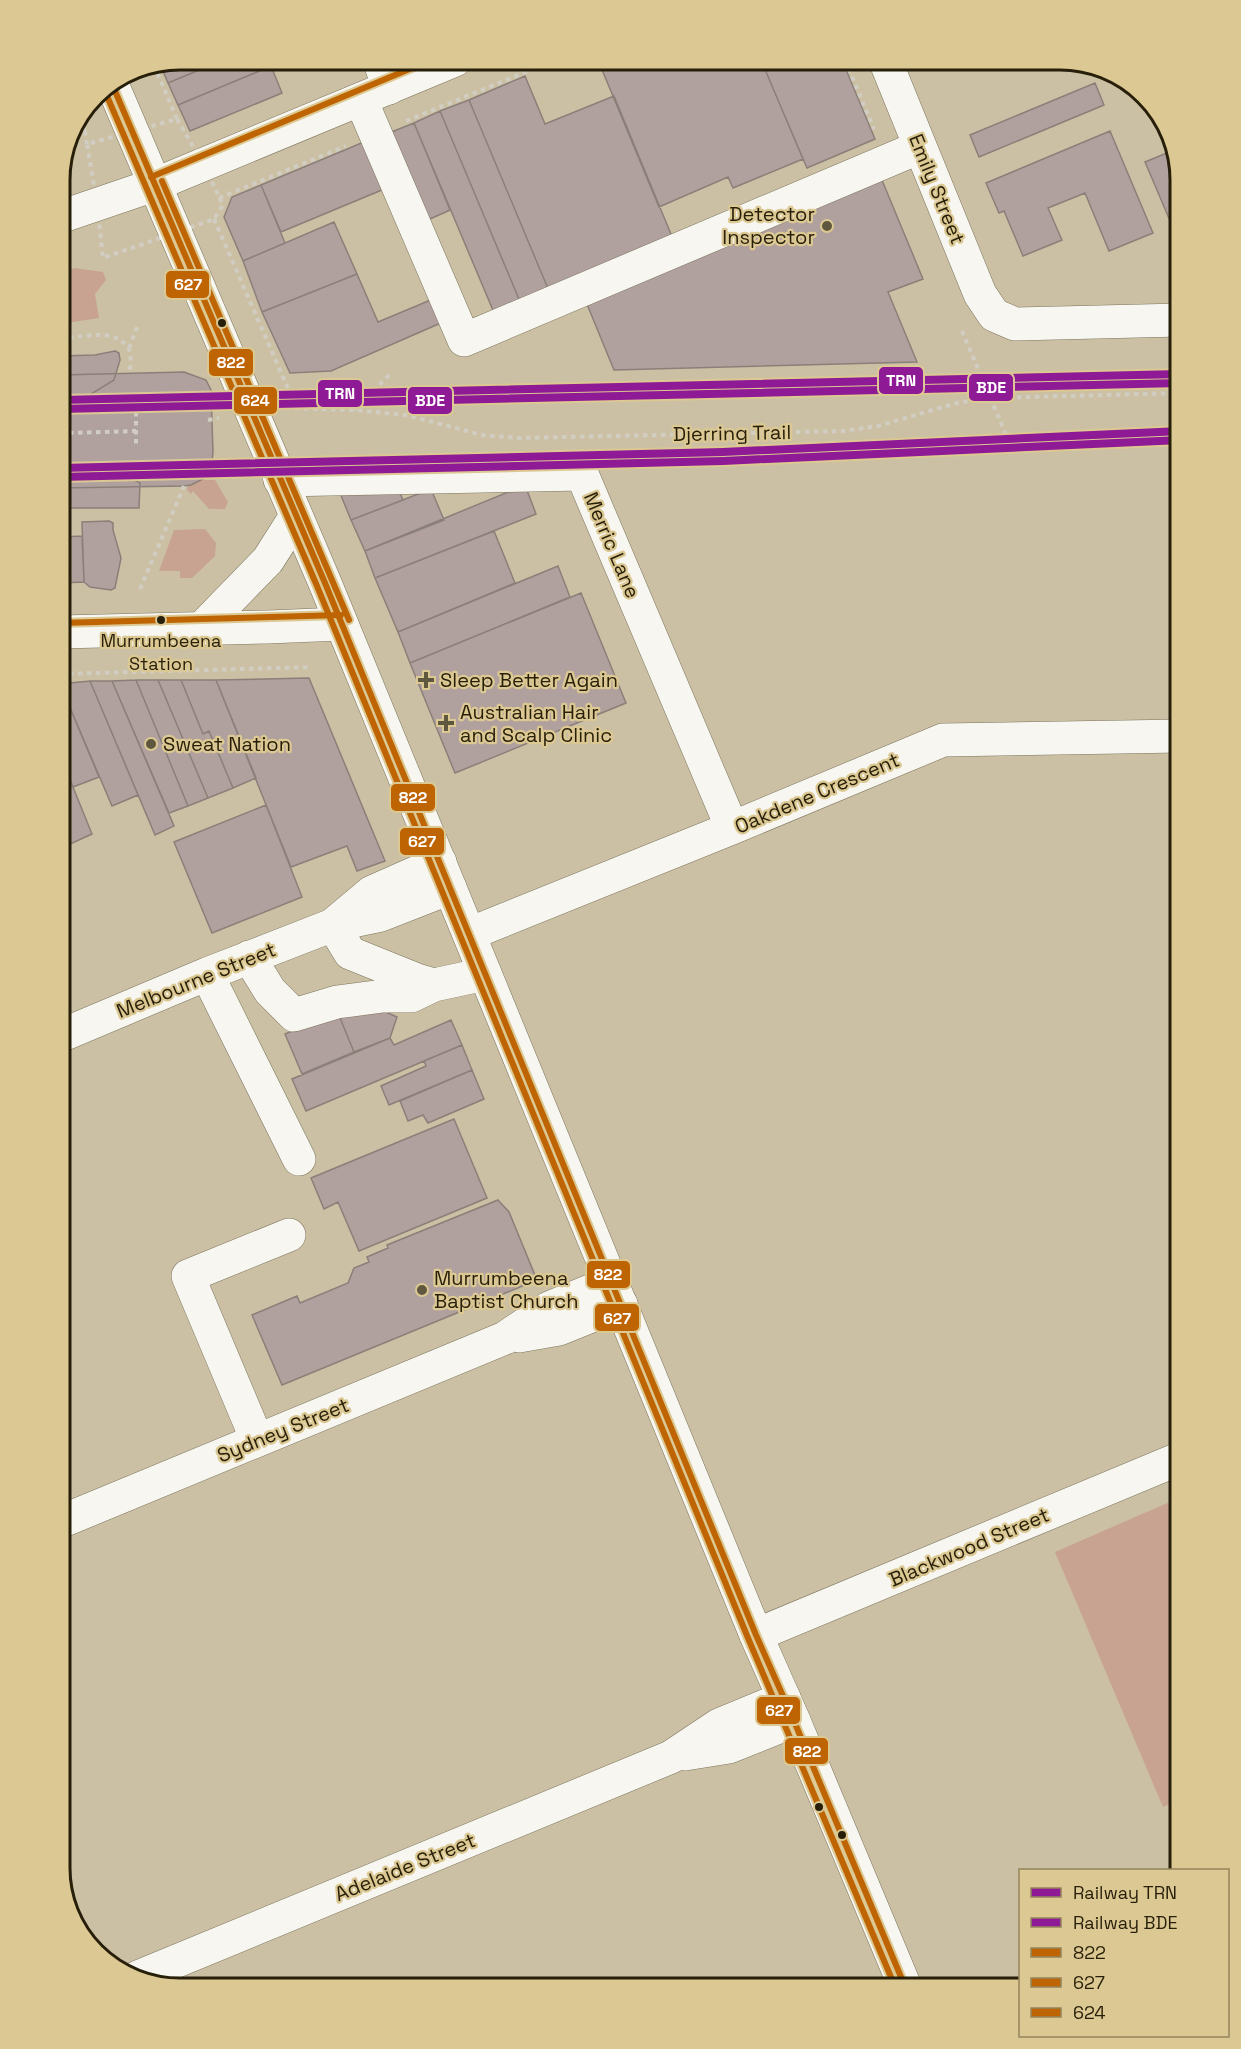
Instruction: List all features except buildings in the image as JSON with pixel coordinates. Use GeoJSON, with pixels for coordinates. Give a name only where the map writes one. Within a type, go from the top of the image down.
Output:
{"type":"FeatureCollection","features":[{"type":"Feature","properties":{"kind":"street"},"geometry":{"type":"LineString","coordinates":[[71,213],[154,185],[377,83],[418,71]]}},
{"type":"Feature","properties":{"kind":"street","name":"Emily Street"},"geometry":{"type":"LineString","coordinates":[[889,71],[980,294],[994,315],[1015,324],[1170,320]]}},
{"type":"Feature","properties":{"kind":"street"},"geometry":{"type":"LineString","coordinates":[[377,83],[464,340],[920,147]]}},
{"type":"Feature","properties":{"kind":"street"},"geometry":{"type":"LineString","coordinates":[[115,92],[296,516],[756,1635],[901,1978]]}},
{"type":"Feature","properties":{"kind":"street","name":"Merric Lane"},"geometry":{"type":"LineString","coordinates":[[280,480],[582,474],[732,828]]}},
{"type":"Feature","properties":{"kind":"street"},"geometry":{"type":"LineString","coordinates":[[201,628],[268,560],[296,516]]}},
{"type":"Feature","properties":{"kind":"street"},"geometry":{"type":"LineString","coordinates":[[71,632],[341,624]]}},
{"type":"Feature","properties":{"kind":"street","name":"Oakdene Crescent"},"geometry":{"type":"LineString","coordinates":[[469,934],[943,740],[1170,736]]}},
{"type":"Feature","properties":{"kind":"street","name":"Melbourne Street"},"geometry":{"type":"LineString","coordinates":[[70,1032],[207,974],[333,925],[381,915],[445,875]]}},
{"type":"Feature","properties":{"kind":"street"},"geometry":{"type":"LineString","coordinates":[[333,925],[350,953],[434,985]]}},
{"type":"Feature","properties":{"kind":"street"},"geometry":{"type":"LineString","coordinates":[[249,957],[270,991],[294,1015],[337,1002],[383,996],[411,996],[434,985],[485,974]]}},
{"type":"Feature","properties":{"kind":"street"},"geometry":{"type":"LineString","coordinates":[[207,974],[299,1159]]}},
{"type":"Feature","properties":{"kind":"street"},"geometry":{"type":"LineString","coordinates":[[257,1440],[188,1276],[290,1235]]}},
{"type":"Feature","properties":{"kind":"street","name":"Sydney Street"},"geometry":{"type":"LineString","coordinates":[[70,1518],[505,1338],[549,1308],[617,1293]]}},
{"type":"Feature","properties":{"kind":"street","name":"Blackwood Street"},"geometry":{"type":"LineString","coordinates":[[756,1635],[1170,1463]]}},
{"type":"Feature","properties":{"kind":"street","name":"Adelaide Street"},"geometry":{"type":"LineString","coordinates":[[147,1973],[671,1757],[719,1725],[789,1709]]}},
{"type":"Feature","properties":{"kind":"path"},"geometry":{"type":"LineString","coordinates":[[157,73],[177,119]]}},
{"type":"Feature","properties":{"kind":"path"},"geometry":{"type":"LineString","coordinates":[[84,128],[87,144]]}},
{"type":"Feature","properties":{"kind":"path"},"geometry":{"type":"LineString","coordinates":[[81,134],[85,132]]}},
{"type":"Feature","properties":{"kind":"path"},"geometry":{"type":"LineString","coordinates":[[214,219],[297,409]]}},
{"type":"Feature","properties":{"kind":"path"},"geometry":{"type":"LineString","coordinates":[[128,349],[137,327]]}},
{"type":"Feature","properties":{"kind":"path"},"geometry":{"type":"LineString","coordinates":[[71,338],[112,336],[128,349],[130,374]]}},
{"type":"Feature","properties":{"kind":"path"},"geometry":{"type":"LineString","coordinates":[[977,365],[1012,449]]}},
{"type":"Feature","properties":{"kind":"path"},"geometry":{"type":"LineString","coordinates":[[354,411],[389,375]]}},
{"type":"Feature","properties":{"kind":"path","name":"Djerring Trail"},"geometry":{"type":"LineString","coordinates":[[282,408],[406,415],[482,435],[519,438],[843,431],[878,426],[957,403],[990,399],[1170,393]]}},
{"type":"Feature","properties":{"kind":"path"},"geometry":{"type":"LineString","coordinates":[[136,403],[136,445]]}},
{"type":"Feature","properties":{"kind":"path"},"geometry":{"type":"LineString","coordinates":[[71,433],[136,431]]}},
{"type":"Feature","properties":{"kind":"path"},"geometry":{"type":"LineString","coordinates":[[140,589],[184,486]]}},
{"type":"Feature","properties":{"kind":"path"},"geometry":{"type":"LineString","coordinates":[[71,674],[312,667]]}},
{"type":"Feature","properties":{"kind":"shaded area"},"geometry":{"type":"Polygon","coordinates":[[[74,268],[103,272],[106,280],[95,294],[99,318],[71,322],[71,270],[74,268]]]}},
{"type":"Feature","properties":{"kind":"shaded area"},"geometry":{"type":"Polygon","coordinates":[[[190,480],[215,480],[228,502],[225,509],[209,509],[193,491],[191,494],[187,490],[190,480]]]}},
{"type":"Feature","properties":{"kind":"shaded area"},"geometry":{"type":"Polygon","coordinates":[[[205,529],[216,543],[215,556],[192,578],[180,578],[180,571],[159,571],[174,530],[205,529]]]}},
{"type":"Feature","properties":{"kind":"shaded area"},"geometry":{"type":"Polygon","coordinates":[[[1170,1502],[1170,1804],[1163,1807],[1055,1552],[1170,1502]]]}},
{"type":"Feature","properties":{"kind":"rail line","name":"TRN"},"geometry":{"type":"LineString","coordinates":[[71,400],[1170,374]]}},
{"type":"Feature","properties":{"kind":"rail line","name":"BDE"},"geometry":{"type":"LineString","coordinates":[[71,409],[1170,383]]}},
{"type":"Feature","properties":{"kind":"rail line","name":"TRN"},"geometry":{"type":"LineString","coordinates":[[71,468],[723,452],[1170,432]]}},
{"type":"Feature","properties":{"kind":"rail line","name":"BDE"},"geometry":{"type":"LineString","coordinates":[[71,477],[723,461],[1170,441]]}},
{"type":"Feature","properties":{"kind":"transit line","name":"624"},"geometry":{"type":"LineString","coordinates":[[151,177],[405,71]]}},
{"type":"Feature","properties":{"kind":"transit line","name":"822"},"geometry":{"type":"LineString","coordinates":[[115,92],[325,583],[756,1635],[901,1978]]}},
{"type":"Feature","properties":{"kind":"transit line","name":"627"},"geometry":{"type":"LineString","coordinates":[[108,98],[317,586],[748,1638],[891,1978]]}},
{"type":"Feature","properties":{"kind":"transit line","name":"624"},"geometry":{"type":"LineString","coordinates":[[162,181],[349,620]]}},
{"type":"Feature","properties":{"kind":"transit line","name":"624"},"geometry":{"type":"LineString","coordinates":[[71,623],[341,615]]}},
{"type":"Feature","properties":{"kind":"place","name":"Detector Inspector"},"geometry":{"type":"Point","coordinates":[827,226]}},
{"type":"Feature","properties":{"kind":"place","name":"Murrumbeena Station"},"geometry":{"type":"Point","coordinates":[161,620]}},
{"type":"Feature","properties":{"kind":"place","name":"Sleep Better Again"},"geometry":{"type":"Point","coordinates":[426,680]}},
{"type":"Feature","properties":{"kind":"place","name":"Australian Hair and Scalp Clinic"},"geometry":{"type":"Point","coordinates":[446,723]}},
{"type":"Feature","properties":{"kind":"place","name":"Sweat Nation"},"geometry":{"type":"Point","coordinates":[151,744]}},
{"type":"Feature","properties":{"kind":"place","name":"Murrumbeena Baptist Church"},"geometry":{"type":"Point","coordinates":[422,1290]}}]}
